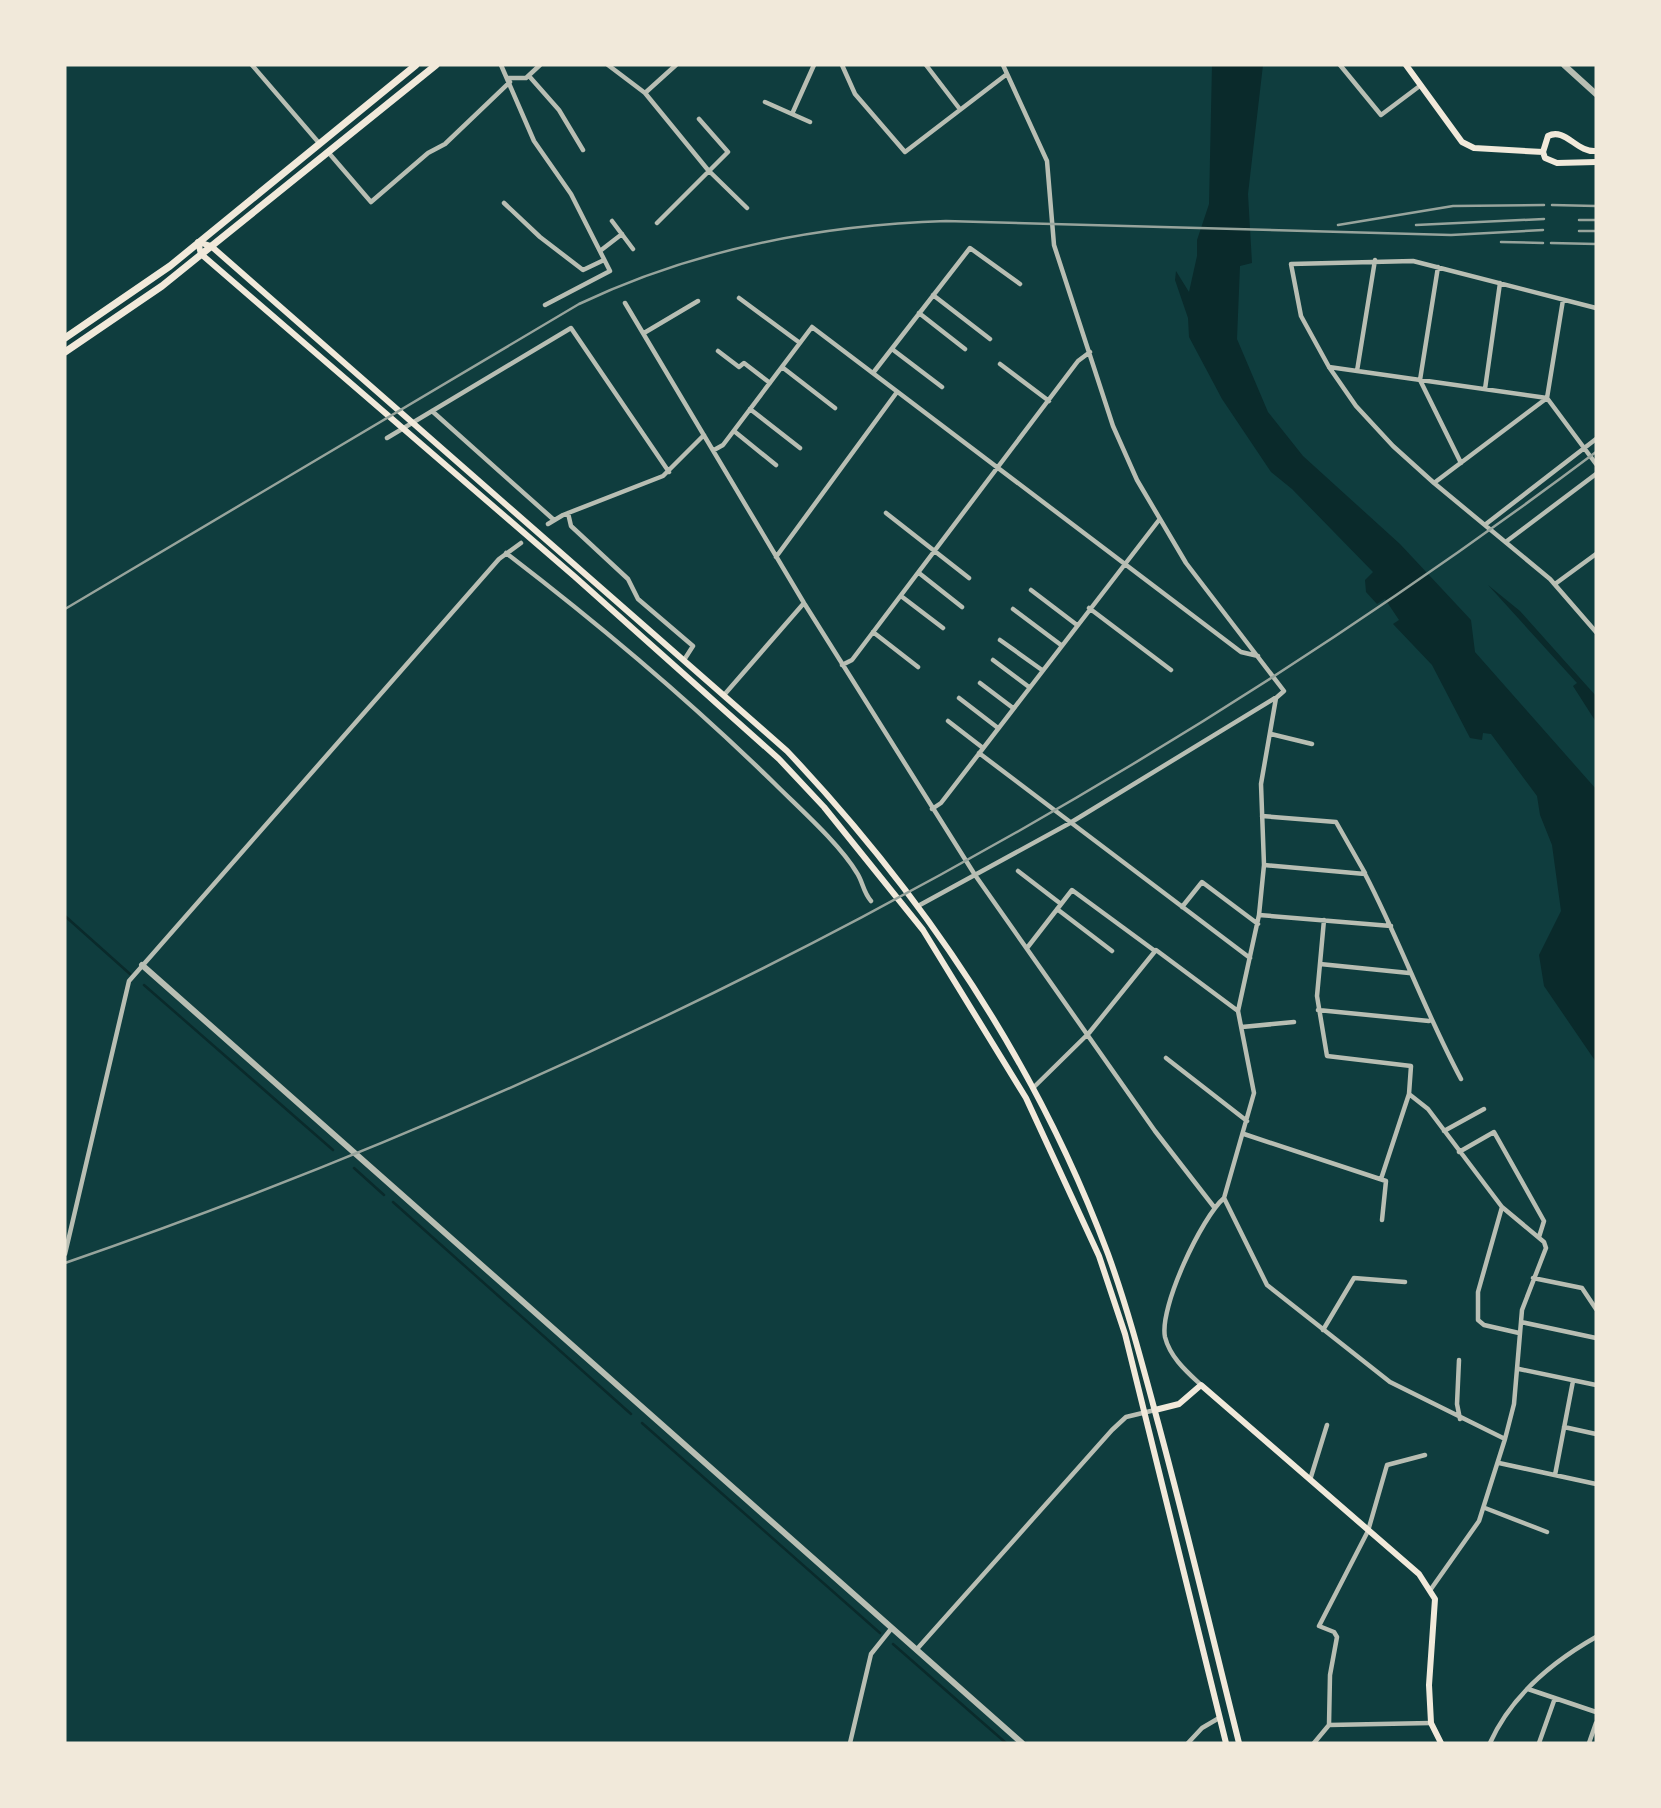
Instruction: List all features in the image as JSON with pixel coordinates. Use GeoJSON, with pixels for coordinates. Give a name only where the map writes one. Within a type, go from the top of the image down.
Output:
{"type":"FeatureCollection","features":[{"type":"Feature","properties":{"kind":"main road"},"geometry":{"type":"LineString","coordinates":[[65,338],[130,294],[198,242],[416,65]]}},
{"type":"Feature","properties":{"kind":"main road"},"geometry":{"type":"LineString","coordinates":[[65,352],[156,290],[436,65]]}},
{"type":"Feature","properties":{"kind":"main road"},"geometry":{"type":"LineString","coordinates":[[1406,65],[1462,142],[1474,148],[1543,152]]}},
{"type":"Feature","properties":{"kind":"main road"},"geometry":{"type":"LineString","coordinates":[[1596,151],[1581,149],[1562,134],[1553,133],[1548,135],[1543,152],[1545,158],[1558,163],[1596,162]]}},
{"type":"Feature","properties":{"kind":"main road"},"geometry":{"type":"LineString","coordinates":[[198,242],[211,246],[787,751],[832,799],[918,905],[963,969],[1033,1088],[1107,1253],[1134,1331],[1239,1743]]}},
{"type":"Feature","properties":{"kind":"main road"},"geometry":{"type":"LineString","coordinates":[[198,242],[201,254],[779,759],[824,807],[910,911],[1026,1098],[1099,1256],[1125,1334],[1226,1743]]}},
{"type":"Feature","properties":{"kind":"main road"},"geometry":{"type":"LineString","coordinates":[[1155,1410],[1179,1404],[1200,1385],[1419,1574],[1431,1589],[1436,1609],[1429,1685],[1431,1723],[1441,1743]]}},
{"type":"Feature","properties":{"kind":"street"},"geometry":{"type":"LineString","coordinates":[[252,65],[319,144]]}},
{"type":"Feature","properties":{"kind":"street"},"geometry":{"type":"LineString","coordinates":[[501,65],[534,141],[571,194],[610,271],[545,304]]}},
{"type":"Feature","properties":{"kind":"street"},"geometry":{"type":"LineString","coordinates":[[328,152],[371,202],[428,153],[445,144],[509,80],[529,76],[540,65]]}},
{"type":"Feature","properties":{"kind":"street"},"geometry":{"type":"LineString","coordinates":[[608,65],[645,93],[708,170],[747,208]]}},
{"type":"Feature","properties":{"kind":"street"},"geometry":{"type":"LineString","coordinates":[[645,93],[676,65]]}},
{"type":"Feature","properties":{"kind":"street"},"geometry":{"type":"LineString","coordinates":[[792,114],[814,65]]}},
{"type":"Feature","properties":{"kind":"street"},"geometry":{"type":"LineString","coordinates":[[842,65],[855,94],[905,152],[959,108],[1007,75]]}},
{"type":"Feature","properties":{"kind":"street"},"geometry":{"type":"LineString","coordinates":[[926,65],[959,108]]}},
{"type":"Feature","properties":{"kind":"street"},"geometry":{"type":"LineString","coordinates":[[918,905],[1070,822],[1284,691],[1186,563],[1159,520],[1113,426],[1054,244],[1047,161],[1003,65]]}},
{"type":"Feature","properties":{"kind":"street"},"geometry":{"type":"LineString","coordinates":[[1340,65],[1381,116],[1421,85]]}},
{"type":"Feature","properties":{"kind":"street"},"geometry":{"type":"LineString","coordinates":[[1564,65],[1596,94]]}},
{"type":"Feature","properties":{"kind":"street"},"geometry":{"type":"LineString","coordinates":[[529,76],[559,110],[583,150]]}},
{"type":"Feature","properties":{"kind":"street"},"geometry":{"type":"LineString","coordinates":[[765,102],[810,122]]}},
{"type":"Feature","properties":{"kind":"street"},"geometry":{"type":"LineString","coordinates":[[657,223],[728,152],[699,119]]}},
{"type":"Feature","properties":{"kind":"street"},"geometry":{"type":"LineString","coordinates":[[505,203],[540,237],[583,270],[604,260]]}},
{"type":"Feature","properties":{"kind":"street"},"geometry":{"type":"LineString","coordinates":[[611,221],[633,249]]}},
{"type":"Feature","properties":{"kind":"street"},"geometry":{"type":"LineString","coordinates":[[600,251],[622,234]]}},
{"type":"Feature","properties":{"kind":"street"},"geometry":{"type":"LineString","coordinates":[[873,373],[970,248],[1020,284]]}},
{"type":"Feature","properties":{"kind":"street"},"geometry":{"type":"LineString","coordinates":[[1357,371],[1375,260]]}},
{"type":"Feature","properties":{"kind":"street"},"geometry":{"type":"LineString","coordinates":[[1596,308],[1413,261],[1292,264],[1301,316],[1329,367],[1356,406],[1393,446],[1434,483],[1507,541],[1555,584],[1596,632]]}},
{"type":"Feature","properties":{"kind":"street"},"geometry":{"type":"LineString","coordinates":[[1438,267],[1420,380],[1461,463]]}},
{"type":"Feature","properties":{"kind":"street"},"geometry":{"type":"LineString","coordinates":[[1485,389],[1500,283]]}},
{"type":"Feature","properties":{"kind":"street"},"geometry":{"type":"LineString","coordinates":[[933,295],[990,339]]}},
{"type":"Feature","properties":{"kind":"street"},"geometry":{"type":"LineString","coordinates":[[739,298],[800,343]]}},
{"type":"Feature","properties":{"kind":"street"},"geometry":{"type":"LineString","coordinates":[[1434,483],[1547,398],[1563,299]]}},
{"type":"Feature","properties":{"kind":"street"},"geometry":{"type":"LineString","coordinates":[[644,333],[698,301]]}},
{"type":"Feature","properties":{"kind":"street"},"geometry":{"type":"LineString","coordinates":[[625,303],[704,435],[718,449],[804,603],[936,806],[975,875],[1155,1131],[1219,1203],[1261,1277],[1390,1382],[1461,1420],[1504,1439]]}},
{"type":"Feature","properties":{"kind":"street"},"geometry":{"type":"LineString","coordinates":[[919,313],[965,349]]}},
{"type":"Feature","properties":{"kind":"street"},"geometry":{"type":"LineString","coordinates":[[718,449],[812,327],[1241,652],[1259,656]]}},
{"type":"Feature","properties":{"kind":"street"},"geometry":{"type":"LineString","coordinates":[[387,438],[571,328],[669,472]]}},
{"type":"Feature","properties":{"kind":"street"},"geometry":{"type":"LineString","coordinates":[[892,349],[942,387]]}},
{"type":"Feature","properties":{"kind":"street"},"geometry":{"type":"LineString","coordinates":[[718,351],[739,367],[744,363],[770,383]]}},
{"type":"Feature","properties":{"kind":"street"},"geometry":{"type":"LineString","coordinates":[[844,665],[852,660],[1078,362],[1090,352]]}},
{"type":"Feature","properties":{"kind":"street"},"geometry":{"type":"LineString","coordinates":[[1000,364],[1049,401]]}},
{"type":"Feature","properties":{"kind":"street"},"geometry":{"type":"LineString","coordinates":[[782,367],[835,408]]}},
{"type":"Feature","properties":{"kind":"street"},"geometry":{"type":"LineString","coordinates":[[1329,367],[1547,398],[1596,464]]}},
{"type":"Feature","properties":{"kind":"street"},"geometry":{"type":"LineString","coordinates":[[778,556],[897,392]]}},
{"type":"Feature","properties":{"kind":"street"},"geometry":{"type":"LineString","coordinates":[[750,409],[800,448]]}},
{"type":"Feature","properties":{"kind":"street"},"geometry":{"type":"LineString","coordinates":[[432,411],[551,522],[669,472],[704,435]]}},
{"type":"Feature","properties":{"kind":"street"},"geometry":{"type":"LineString","coordinates":[[734,431],[776,465]]}},
{"type":"Feature","properties":{"kind":"street"},"geometry":{"type":"LineString","coordinates":[[1486,524],[1596,439]]}},
{"type":"Feature","properties":{"kind":"street"},"geometry":{"type":"LineString","coordinates":[[1507,541],[1596,474]]}},
{"type":"Feature","properties":{"kind":"street"},"geometry":{"type":"LineString","coordinates":[[568,513],[571,526],[628,579],[638,598],[693,646],[684,660]]}},
{"type":"Feature","properties":{"kind":"street"},"geometry":{"type":"LineString","coordinates":[[886,513],[970,578]]}},
{"type":"Feature","properties":{"kind":"street"},"geometry":{"type":"LineString","coordinates":[[936,806],[1159,520]]}},
{"type":"Feature","properties":{"kind":"street"},"geometry":{"type":"LineString","coordinates":[[65,1254],[120,1027],[125,989],[142,965],[506,553],[521,543]]}},
{"type":"Feature","properties":{"kind":"street"},"geometry":{"type":"LineString","coordinates":[[506,553],[641,659],[736,746],[807,816],[858,873],[864,892],[871,901]]}},
{"type":"Feature","properties":{"kind":"street"},"geometry":{"type":"LineString","coordinates":[[1555,584],[1596,554]]}},
{"type":"Feature","properties":{"kind":"street"},"geometry":{"type":"LineString","coordinates":[[919,573],[962,607]]}},
{"type":"Feature","properties":{"kind":"street"},"geometry":{"type":"LineString","coordinates":[[1031,590],[1077,625]]}},
{"type":"Feature","properties":{"kind":"street"},"geometry":{"type":"LineString","coordinates":[[901,596],[943,628]]}},
{"type":"Feature","properties":{"kind":"street"},"geometry":{"type":"LineString","coordinates":[[724,695],[804,603]]}},
{"type":"Feature","properties":{"kind":"street"},"geometry":{"type":"LineString","coordinates":[[1089,608],[1171,670]]}},
{"type":"Feature","properties":{"kind":"street"},"geometry":{"type":"LineString","coordinates":[[1013,609],[1061,645]]}},
{"type":"Feature","properties":{"kind":"street"},"geometry":{"type":"LineString","coordinates":[[873,632],[918,667]]}},
{"type":"Feature","properties":{"kind":"street"},"geometry":{"type":"LineString","coordinates":[[1000,640],[1042,671]]}},
{"type":"Feature","properties":{"kind":"street"},"geometry":{"type":"LineString","coordinates":[[993,660],[1029,687]]}},
{"type":"Feature","properties":{"kind":"street"},"geometry":{"type":"LineString","coordinates":[[980,683],[1013,708]]}},
{"type":"Feature","properties":{"kind":"street"},"geometry":{"type":"LineString","coordinates":[[959,698],[998,728]]}},
{"type":"Feature","properties":{"kind":"street"},"geometry":{"type":"LineString","coordinates":[[1200,1385],[1176,1360],[1164,1334],[1165,1320],[1186,1262],[1219,1203],[1244,1134],[1254,1093],[1254,1079],[1238,1011],[1258,924],[1264,865],[1261,785],[1276,698]]}},
{"type":"Feature","properties":{"kind":"street"},"geometry":{"type":"LineString","coordinates":[[948,721],[1070,822],[1251,958]]}},
{"type":"Feature","properties":{"kind":"street"},"geometry":{"type":"LineString","coordinates":[[1270,734],[1312,744]]}},
{"type":"Feature","properties":{"kind":"street"},"geometry":{"type":"LineString","coordinates":[[1262,816],[1336,822],[1391,926],[1430,1021],[1461,1079]]}},
{"type":"Feature","properties":{"kind":"street"},"geometry":{"type":"LineString","coordinates":[[1264,865],[1365,874]]}},
{"type":"Feature","properties":{"kind":"street"},"geometry":{"type":"LineString","coordinates":[[1018,871],[1061,904]]}},
{"type":"Feature","properties":{"kind":"street"},"geometry":{"type":"LineString","coordinates":[[1182,908],[1202,882],[1258,924]]}},
{"type":"Feature","properties":{"kind":"street"},"geometry":{"type":"LineString","coordinates":[[1027,948],[1072,890],[1238,1011]]}},
{"type":"Feature","properties":{"kind":"street"},"geometry":{"type":"LineString","coordinates":[[1057,909],[1112,951]]}},
{"type":"Feature","properties":{"kind":"street"},"geometry":{"type":"LineString","coordinates":[[1259,915],[1391,926]]}},
{"type":"Feature","properties":{"kind":"street"},"geometry":{"type":"LineString","coordinates":[[1324,920],[1318,1010],[1327,1056],[1411,1066],[1409,1094],[1381,1179]]}},
{"type":"Feature","properties":{"kind":"street"},"geometry":{"type":"LineString","coordinates":[[1033,1088],[1088,1033],[1155,951]]}},
{"type":"Feature","properties":{"kind":"street"},"geometry":{"type":"LineString","coordinates":[[1320,964],[1409,973]]}},
{"type":"Feature","properties":{"kind":"street"},"geometry":{"type":"LineString","coordinates":[[142,965],[1022,1743]]}},
{"type":"Feature","properties":{"kind":"street"},"geometry":{"type":"LineString","coordinates":[[1318,1010],[1430,1021]]}},
{"type":"Feature","properties":{"kind":"street"},"geometry":{"type":"LineString","coordinates":[[1242,1027],[1294,1022]]}},
{"type":"Feature","properties":{"kind":"street"},"geometry":{"type":"LineString","coordinates":[[1166,1058],[1247,1121]]}},
{"type":"Feature","properties":{"kind":"street"},"geometry":{"type":"LineString","coordinates":[[1409,1094],[1429,1109],[1502,1207],[1523,1227],[1539,1237],[1546,1248],[1521,1322],[1514,1404],[1485,1508],[1431,1589]]}},
{"type":"Feature","properties":{"kind":"street"},"geometry":{"type":"LineString","coordinates":[[1444,1131],[1484,1109]]}},
{"type":"Feature","properties":{"kind":"street"},"geometry":{"type":"LineString","coordinates":[[1459,1152],[1494,1132],[1544,1220],[1539,1237]]}},
{"type":"Feature","properties":{"kind":"street"},"geometry":{"type":"LineString","coordinates":[[1244,1134],[1381,1179],[1388,1185],[1382,1220]]}},
{"type":"Feature","properties":{"kind":"street"},"geometry":{"type":"LineString","coordinates":[[1502,1207],[1478,1292],[1478,1320],[1484,1325],[1519,1333]]}},
{"type":"Feature","properties":{"kind":"street"},"geometry":{"type":"LineString","coordinates":[[1323,1330],[1354,1278],[1405,1282]]}},
{"type":"Feature","properties":{"kind":"street"},"geometry":{"type":"LineString","coordinates":[[1534,1278],[1582,1288],[1596,1309]]}},
{"type":"Feature","properties":{"kind":"street"},"geometry":{"type":"LineString","coordinates":[[1521,1322],[1596,1338]]}},
{"type":"Feature","properties":{"kind":"street"},"geometry":{"type":"LineString","coordinates":[[1459,1360],[1457,1404],[1461,1420]]}},
{"type":"Feature","properties":{"kind":"street"},"geometry":{"type":"LineString","coordinates":[[1519,1369],[1596,1385]]}},
{"type":"Feature","properties":{"kind":"street"},"geometry":{"type":"LineString","coordinates":[[1555,1475],[1573,1381]]}},
{"type":"Feature","properties":{"kind":"street"},"geometry":{"type":"LineString","coordinates":[[916,1650],[1112,1430],[1125,1417],[1155,1410]]}},
{"type":"Feature","properties":{"kind":"street"},"geometry":{"type":"LineString","coordinates":[[1310,1480],[1327,1425]]}},
{"type":"Feature","properties":{"kind":"street"},"geometry":{"type":"LineString","coordinates":[[1564,1427],[1596,1434]]}},
{"type":"Feature","properties":{"kind":"street"},"geometry":{"type":"LineString","coordinates":[[1314,1743],[1329,1725],[1330,1675],[1337,1637],[1334,1632],[1319,1626],[1368,1531],[1387,1465],[1424,1455]]}},
{"type":"Feature","properties":{"kind":"street"},"geometry":{"type":"LineString","coordinates":[[1499,1463],[1596,1484]]}},
{"type":"Feature","properties":{"kind":"street"},"geometry":{"type":"LineString","coordinates":[[1485,1508],[1547,1532]]}},
{"type":"Feature","properties":{"kind":"street"},"geometry":{"type":"LineString","coordinates":[[850,1743],[872,1654],[891,1629]]}},
{"type":"Feature","properties":{"kind":"street"},"geometry":{"type":"LineString","coordinates":[[1490,1743],[1500,1722],[1528,1688],[1571,1652],[1596,1637]]}},
{"type":"Feature","properties":{"kind":"street"},"geometry":{"type":"LineString","coordinates":[[1528,1688],[1596,1712]]}},
{"type":"Feature","properties":{"kind":"street"},"geometry":{"type":"LineString","coordinates":[[1539,1743],[1555,1698]]}},
{"type":"Feature","properties":{"kind":"street"},"geometry":{"type":"LineString","coordinates":[[1188,1743],[1202,1728],[1219,1718]]}},
{"type":"Feature","properties":{"kind":"street"},"geometry":{"type":"LineString","coordinates":[[1329,1725],[1431,1723]]}},
{"type":"Feature","properties":{"kind":"street"},"geometry":{"type":"LineString","coordinates":[[1589,1743],[1596,1723]]}},
{"type":"Feature","properties":{"kind":"water"},"geometry":{"type":"Polygon","coordinates":[[[1212,65],[1263,65],[1248,194],[1252,263],[1240,266],[1237,339],[1268,412],[1303,456],[1400,544],[1471,620],[1475,652],[1596,789],[1596,1062],[1544,986],[1539,955],[1561,911],[1552,845],[1540,815],[1537,796],[1491,734],[1483,733],[1482,740],[1470,738],[1432,665],[1393,624],[1399,620],[1385,599],[1377,604],[1366,592],[1365,580],[1373,572],[1292,489],[1271,472],[1222,399],[1189,337],[1188,318],[1175,280],[1176,271],[1189,292],[1197,256],[1197,240],[1209,204],[1212,65]]]}},
{"type":"Feature","properties":{"kind":"water"},"geometry":{"type":"Polygon","coordinates":[[[1488,585],[1520,611],[1596,696],[1596,722],[1573,686],[1577,683],[1488,585]]]}},
{"type":"Feature","properties":{"kind":"waterway"},"geometry":{"type":"LineString","coordinates":[[65,916],[130,974]]}},
{"type":"Feature","properties":{"kind":"waterway"},"geometry":{"type":"LineString","coordinates":[[144,985],[333,1150]]}},
{"type":"Feature","properties":{"kind":"waterway"},"geometry":{"type":"LineString","coordinates":[[354,1168],[384,1195]]}},
{"type":"Feature","properties":{"kind":"waterway"},"geometry":{"type":"LineString","coordinates":[[393,1202],[631,1414]]}},
{"type":"Feature","properties":{"kind":"waterway"},"geometry":{"type":"LineString","coordinates":[[642,1423],[880,1633]]}},
{"type":"Feature","properties":{"kind":"waterway"},"geometry":{"type":"LineString","coordinates":[[893,1644],[1006,1743]]}},
{"type":"Feature","properties":{"kind":"railway"},"geometry":{"type":"LineString","coordinates":[[1338,225],[1453,206],[1544,205]]}},
{"type":"Feature","properties":{"kind":"railway"},"geometry":{"type":"LineString","coordinates":[[1552,205],[1596,206]]}},
{"type":"Feature","properties":{"kind":"railway"},"geometry":{"type":"LineString","coordinates":[[1416,225],[1544,219]]}},
{"type":"Feature","properties":{"kind":"railway"},"geometry":{"type":"LineString","coordinates":[[1579,220],[1596,220]]}},
{"type":"Feature","properties":{"kind":"railway"},"geometry":{"type":"LineString","coordinates":[[65,609],[579,304],[667,268],[758,243],[851,228],[946,221],[1451,235],[1543,230]]}},
{"type":"Feature","properties":{"kind":"railway"},"geometry":{"type":"LineString","coordinates":[[1579,231],[1596,231]]}},
{"type":"Feature","properties":{"kind":"railway"},"geometry":{"type":"LineString","coordinates":[[1501,242],[1543,243]]}},
{"type":"Feature","properties":{"kind":"railway"},"geometry":{"type":"LineString","coordinates":[[1551,243],[1596,244]]}},
{"type":"Feature","properties":{"kind":"railway"},"geometry":{"type":"LineString","coordinates":[[65,1263],[269,1188],[470,1105],[668,1015],[862,917],[1052,812],[1238,699],[1419,579],[1596,452]]}}]}
